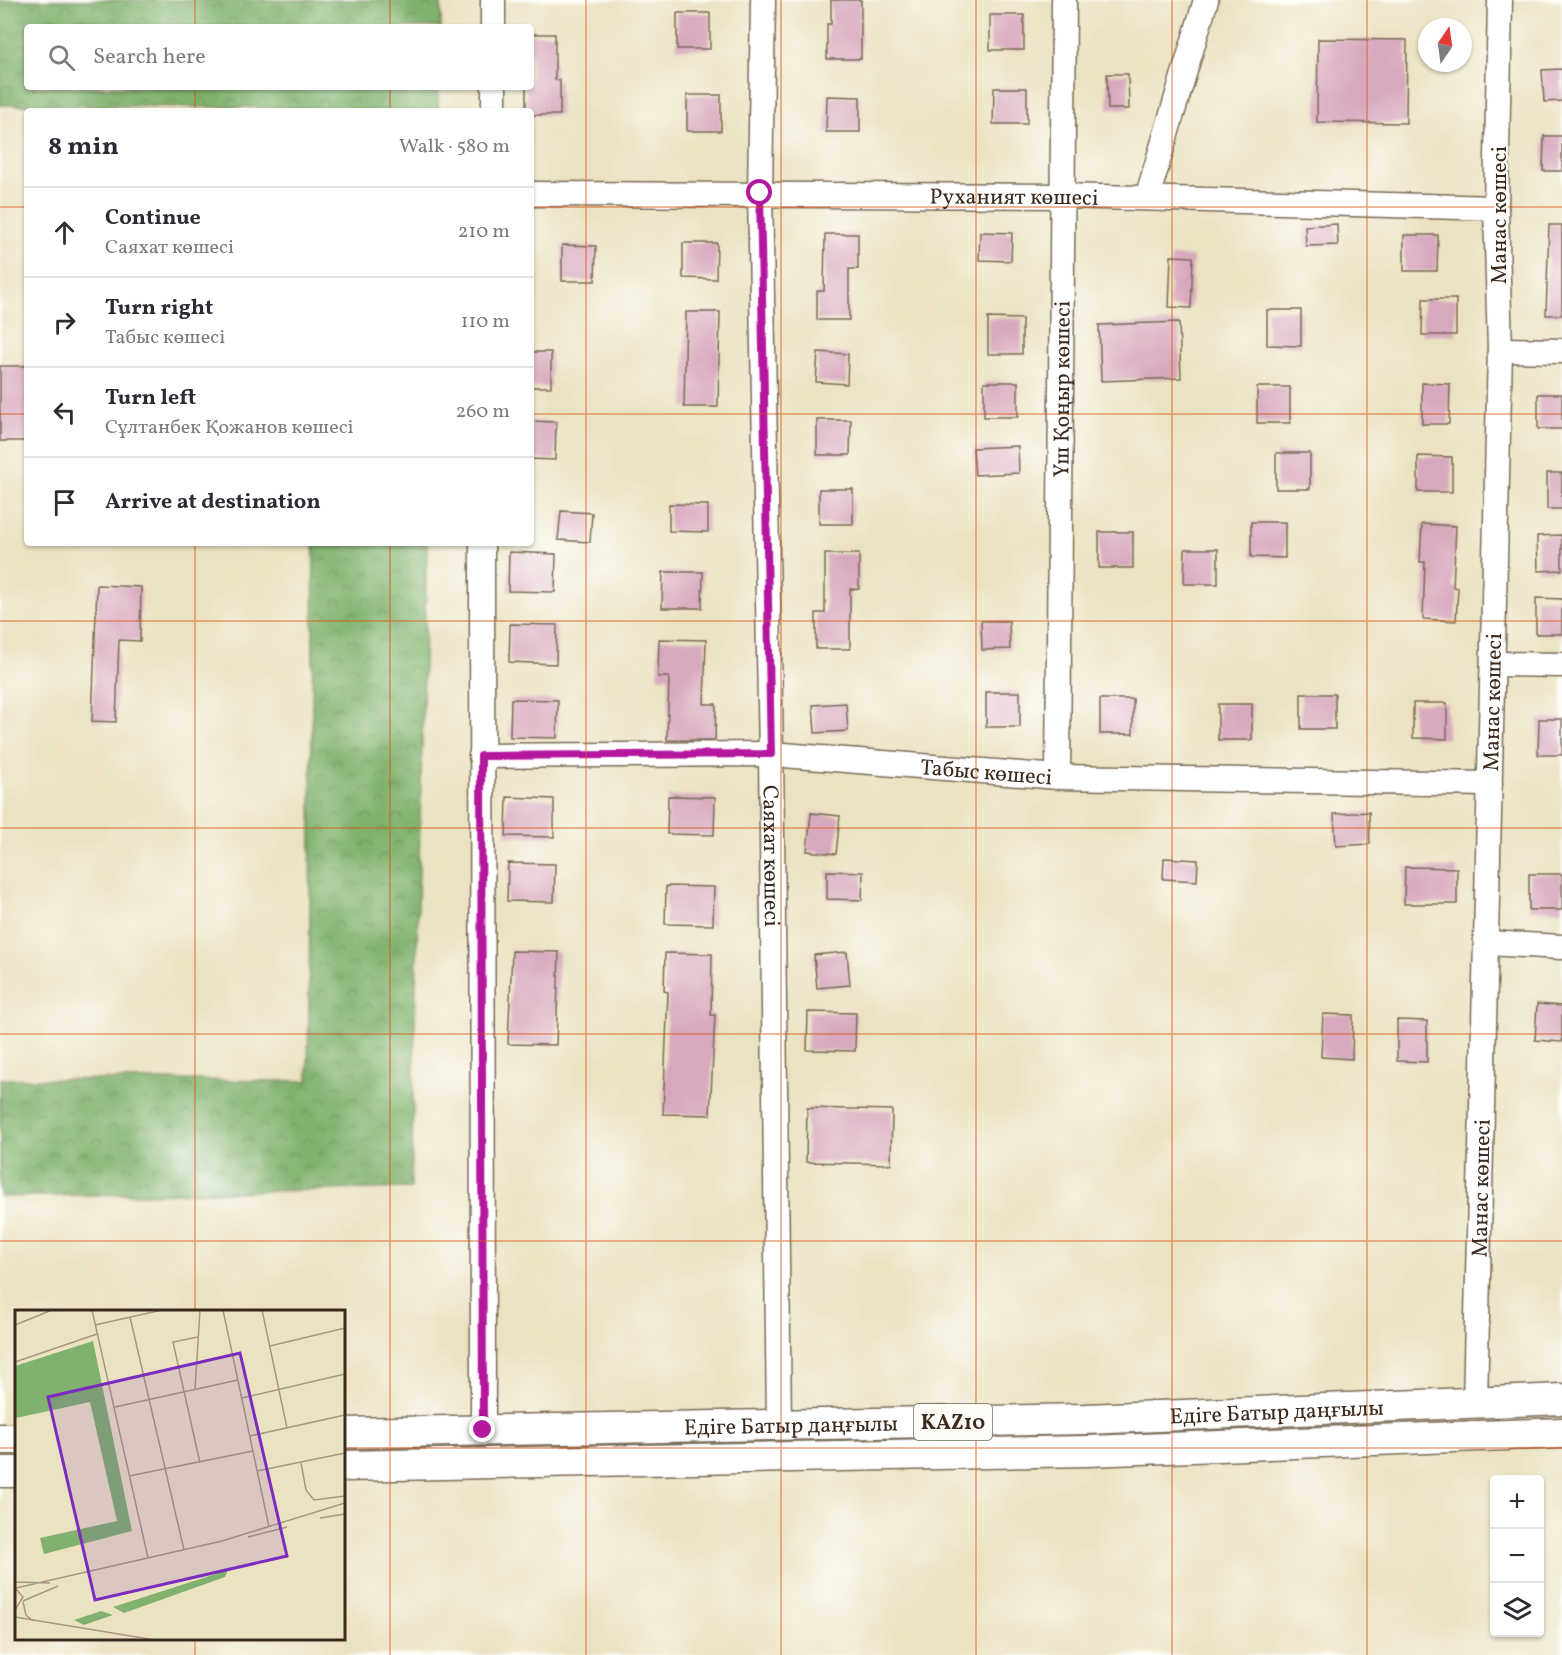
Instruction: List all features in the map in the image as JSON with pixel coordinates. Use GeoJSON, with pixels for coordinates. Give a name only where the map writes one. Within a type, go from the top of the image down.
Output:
{"type":"FeatureCollection","features":[{"type":"Feature","properties":{"kind":"main road","name":"Едіге Батыр даңғылы"},"geometry":{"type":"LineString","coordinates":[[345,1433],[1086,1419],[1562,1399]]}},
{"type":"Feature","properties":{"kind":"main road","name":"Едіге Батыр даңғылы"},"geometry":{"type":"LineString","coordinates":[[345,1466],[1088,1451],[1562,1433]]}},
{"type":"Feature","properties":{"kind":"street"},"geometry":{"type":"LineString","coordinates":[[493,0],[493,24]]}},
{"type":"Feature","properties":{"kind":"street","name":"Саяхат көшесі"},"geometry":{"type":"LineString","coordinates":[[763,0],[760,193],[771,754],[779,1425]]}},
{"type":"Feature","properties":{"kind":"street","name":"Үш Қоңыр көшесі"},"geometry":{"type":"LineString","coordinates":[[1058,777],[1064,0]]}},
{"type":"Feature","properties":{"kind":"street"},"geometry":{"type":"LineString","coordinates":[[1147,198],[1206,0]]}},
{"type":"Feature","properties":{"kind":"street","name":"Манас көшесі"},"geometry":{"type":"LineString","coordinates":[[1475,1402],[1500,350],[1496,208],[1500,0]]}},
{"type":"Feature","properties":{"kind":"street"},"geometry":{"type":"LineString","coordinates":[[494,90],[494,108]]}},
{"type":"Feature","properties":{"kind":"street","name":"Руханият көшесі"},"geometry":{"type":"LineString","coordinates":[[534,194],[760,193],[1063,196],[1496,208]]}},
{"type":"Feature","properties":{"kind":"street"},"geometry":{"type":"LineString","coordinates":[[1500,350],[1562,351]]}},
{"type":"Feature","properties":{"kind":"street"},"geometry":{"type":"LineString","coordinates":[[482,546],[483,1430]]}},
{"type":"Feature","properties":{"kind":"street"},"geometry":{"type":"LineString","coordinates":[[1493,664],[1562,665]]}},
{"type":"Feature","properties":{"kind":"street","name":"Табыс көшесі"},"geometry":{"type":"LineString","coordinates":[[481,756],[771,754],[1058,777],[1490,784]]}},
{"type":"Feature","properties":{"kind":"street"},"geometry":{"type":"LineString","coordinates":[[1487,943],[1562,947]]}},
{"type":"Feature","properties":{"kind":"green space"},"geometry":{"type":"Polygon","coordinates":[[[0,0],[441,0],[441,24],[24,24],[24,90],[439,90],[438,108],[0,105],[0,0]]]}},
{"type":"Feature","properties":{"kind":"green space"},"geometry":{"type":"Polygon","coordinates":[[[314,546],[427,546],[411,1188],[0,1197],[0,1079],[308,1081],[314,546]]]}},
{"type":"Feature","properties":{"kind":"building"},"geometry":{"type":"Polygon","coordinates":[[[831,0],[861,0],[861,59],[827,59],[827,24],[831,24],[831,0]]]}},
{"type":"Feature","properties":{"kind":"building"},"geometry":{"type":"Polygon","coordinates":[[[677,13],[710,13],[710,49],[677,49],[677,13]]]}},
{"type":"Feature","properties":{"kind":"building"},"geometry":{"type":"Polygon","coordinates":[[[990,15],[1024,15],[1024,50],[990,50],[990,15]]]}},
{"type":"Feature","properties":{"kind":"building"},"geometry":{"type":"Polygon","coordinates":[[[534,34],[555,34],[555,80],[560,80],[560,115],[534,115],[534,108],[526,108],[526,90],[534,90],[534,34]]]}},
{"type":"Feature","properties":{"kind":"building"},"geometry":{"type":"Polygon","coordinates":[[[1318,39],[1407,40],[1406,123],[1317,122],[1318,39]]]}},
{"type":"Feature","properties":{"kind":"building"},"geometry":{"type":"Polygon","coordinates":[[[1562,69],[1562,101],[1544,102],[1542,70],[1562,69]]]}},
{"type":"Feature","properties":{"kind":"building"},"geometry":{"type":"Polygon","coordinates":[[[1107,74],[1128,74],[1129,109],[1108,109],[1107,74]]]}},
{"type":"Feature","properties":{"kind":"building"},"geometry":{"type":"Polygon","coordinates":[[[994,88],[1027,88],[1027,124],[993,124],[994,88]]]}},
{"type":"Feature","properties":{"kind":"building"},"geometry":{"type":"Polygon","coordinates":[[[687,95],[721,95],[721,131],[687,131],[687,95]]]}},
{"type":"Feature","properties":{"kind":"building"},"geometry":{"type":"Polygon","coordinates":[[[827,96],[860,97],[860,132],[826,132],[827,96]]]}},
{"type":"Feature","properties":{"kind":"building"},"geometry":{"type":"Polygon","coordinates":[[[1544,136],[1562,136],[1562,171],[1543,171],[1544,136]]]}},
{"type":"Feature","properties":{"kind":"building"},"geometry":{"type":"Polygon","coordinates":[[[1337,224],[1338,245],[1306,246],[1305,226],[1337,224]]]}},
{"type":"Feature","properties":{"kind":"building"},"geometry":{"type":"Polygon","coordinates":[[[1549,225],[1562,225],[1562,315],[1546,315],[1549,225]]]}},
{"type":"Feature","properties":{"kind":"building"},"geometry":{"type":"Polygon","coordinates":[[[980,232],[1012,233],[1011,261],[979,260],[980,232]]]}},
{"type":"Feature","properties":{"kind":"building"},"geometry":{"type":"Polygon","coordinates":[[[825,234],[858,234],[858,269],[849,269],[849,320],[817,320],[817,291],[824,291],[825,234]]]}},
{"type":"Feature","properties":{"kind":"building"},"geometry":{"type":"Polygon","coordinates":[[[1404,235],[1438,235],[1437,271],[1404,271],[1404,235]]]}},
{"type":"Feature","properties":{"kind":"building"},"geometry":{"type":"Polygon","coordinates":[[[683,243],[717,243],[716,279],[683,278],[683,243]]]}},
{"type":"Feature","properties":{"kind":"building"},"geometry":{"type":"Polygon","coordinates":[[[562,245],[596,246],[595,281],[562,281],[562,245]]]}},
{"type":"Feature","properties":{"kind":"building"},"geometry":{"type":"Polygon","coordinates":[[[1171,256],[1193,257],[1191,308],[1169,307],[1171,256]]]}},
{"type":"Feature","properties":{"kind":"building"},"geometry":{"type":"Polygon","coordinates":[[[1423,299],[1456,299],[1456,335],[1422,335],[1423,299]]]}},
{"type":"Feature","properties":{"kind":"building"},"geometry":{"type":"Polygon","coordinates":[[[1267,310],[1301,310],[1301,346],[1267,345],[1267,310]]]}},
{"type":"Feature","properties":{"kind":"building"},"geometry":{"type":"Polygon","coordinates":[[[686,312],[720,312],[718,407],[684,407],[686,312]]]}},
{"type":"Feature","properties":{"kind":"building"},"geometry":{"type":"Polygon","coordinates":[[[988,318],[1022,319],[1022,354],[988,354],[988,318]]]}},
{"type":"Feature","properties":{"kind":"building"},"geometry":{"type":"Polygon","coordinates":[[[1179,322],[1181,378],[1101,381],[1099,325],[1179,322]]]}},
{"type":"Feature","properties":{"kind":"building"},"geometry":{"type":"Polygon","coordinates":[[[534,352],[551,352],[551,387],[534,387],[534,352]]]}},
{"type":"Feature","properties":{"kind":"building"},"geometry":{"type":"Polygon","coordinates":[[[818,352],[848,354],[847,384],[816,382],[818,352]]]}},
{"type":"Feature","properties":{"kind":"building"},"geometry":{"type":"Polygon","coordinates":[[[0,366],[24,366],[24,441],[0,441],[0,366]]]}},
{"type":"Feature","properties":{"kind":"building"},"geometry":{"type":"Polygon","coordinates":[[[984,382],[1018,382],[1018,417],[984,417],[984,382]]]}},
{"type":"Feature","properties":{"kind":"building"},"geometry":{"type":"Polygon","coordinates":[[[1422,383],[1450,384],[1449,424],[1422,424],[1422,383]]]}},
{"type":"Feature","properties":{"kind":"building"},"geometry":{"type":"Polygon","coordinates":[[[1257,387],[1290,387],[1290,423],[1257,423],[1257,387]]]}},
{"type":"Feature","properties":{"kind":"building"},"geometry":{"type":"Polygon","coordinates":[[[1538,394],[1562,394],[1562,429],[1538,429],[1538,394]]]}},
{"type":"Feature","properties":{"kind":"building"},"geometry":{"type":"Polygon","coordinates":[[[817,420],[851,420],[850,455],[817,455],[817,420]]]}},
{"type":"Feature","properties":{"kind":"building"},"geometry":{"type":"Polygon","coordinates":[[[534,421],[556,422],[555,460],[534,459],[534,421]]]}},
{"type":"Feature","properties":{"kind":"building"},"geometry":{"type":"Polygon","coordinates":[[[1018,446],[1019,473],[975,475],[973,448],[1018,446]]]}},
{"type":"Feature","properties":{"kind":"building"},"geometry":{"type":"Polygon","coordinates":[[[1276,453],[1310,453],[1310,489],[1276,489],[1276,453]]]}},
{"type":"Feature","properties":{"kind":"building"},"geometry":{"type":"Polygon","coordinates":[[[1418,456],[1452,457],[1452,492],[1418,492],[1418,456]]]}},
{"type":"Feature","properties":{"kind":"building"},"geometry":{"type":"Polygon","coordinates":[[[1547,473],[1562,473],[1562,509],[1547,509],[1547,473]]]}},
{"type":"Feature","properties":{"kind":"building"},"geometry":{"type":"Polygon","coordinates":[[[819,489],[853,489],[853,524],[819,524],[819,489]]]}},
{"type":"Feature","properties":{"kind":"building"},"geometry":{"type":"Polygon","coordinates":[[[669,504],[708,505],[708,532],[669,531],[669,504]]]}},
{"type":"Feature","properties":{"kind":"building"},"geometry":{"type":"Polygon","coordinates":[[[561,511],[592,513],[590,542],[558,540],[561,511]]]}},
{"type":"Feature","properties":{"kind":"building"},"geometry":{"type":"Polygon","coordinates":[[[1251,522],[1285,522],[1285,558],[1251,557],[1251,522]]]}},
{"type":"Feature","properties":{"kind":"building"},"geometry":{"type":"Polygon","coordinates":[[[1422,524],[1456,526],[1453,587],[1458,588],[1456,621],[1423,619],[1425,562],[1420,562],[1422,524]]]}},
{"type":"Feature","properties":{"kind":"building"},"geometry":{"type":"Polygon","coordinates":[[[1099,532],[1133,532],[1133,568],[1099,568],[1099,532]]]}},
{"type":"Feature","properties":{"kind":"building"},"geometry":{"type":"Polygon","coordinates":[[[1562,535],[1562,570],[1538,571],[1537,536],[1562,535]]]}},
{"type":"Feature","properties":{"kind":"building"},"geometry":{"type":"Polygon","coordinates":[[[1185,549],[1218,549],[1218,584],[1184,584],[1185,549]]]}},
{"type":"Feature","properties":{"kind":"building"},"geometry":{"type":"Polygon","coordinates":[[[509,552],[556,554],[555,592],[508,591],[509,552]]]}},
{"type":"Feature","properties":{"kind":"building"},"geometry":{"type":"Polygon","coordinates":[[[825,554],[859,554],[859,589],[850,589],[850,649],[816,649],[816,613],[825,613],[825,554]]]}},
{"type":"Feature","properties":{"kind":"building"},"geometry":{"type":"Polygon","coordinates":[[[663,572],[703,572],[702,608],[662,608],[663,572]]]}},
{"type":"Feature","properties":{"kind":"building"},"geometry":{"type":"Polygon","coordinates":[[[97,585],[141,587],[140,641],[119,640],[116,722],[92,721],[97,585]]]}},
{"type":"Feature","properties":{"kind":"building"},"geometry":{"type":"Polygon","coordinates":[[[1536,598],[1562,599],[1562,634],[1536,634],[1536,598]]]}},
{"type":"Feature","properties":{"kind":"building"},"geometry":{"type":"Polygon","coordinates":[[[981,621],[1009,621],[1010,649],[982,650],[981,621]]]}},
{"type":"Feature","properties":{"kind":"building"},"geometry":{"type":"Polygon","coordinates":[[[510,624],[557,625],[556,664],[509,662],[510,624]]]}},
{"type":"Feature","properties":{"kind":"building"},"geometry":{"type":"Polygon","coordinates":[[[659,639],[706,640],[704,704],[716,704],[715,740],[667,740],[669,677],[658,677],[659,639]]]}},
{"type":"Feature","properties":{"kind":"building"},"geometry":{"type":"Polygon","coordinates":[[[986,692],[1020,692],[1020,727],[986,727],[986,692]]]}},
{"type":"Feature","properties":{"kind":"building"},"geometry":{"type":"Polygon","coordinates":[[[1301,694],[1335,694],[1335,729],[1301,729],[1301,694]]]}},
{"type":"Feature","properties":{"kind":"building"},"geometry":{"type":"Polygon","coordinates":[[[511,699],[558,700],[557,738],[510,737],[511,699]]]}},
{"type":"Feature","properties":{"kind":"building"},"geometry":{"type":"Polygon","coordinates":[[[1100,699],[1133,699],[1133,734],[1100,734],[1100,699]]]}},
{"type":"Feature","properties":{"kind":"building"},"geometry":{"type":"Polygon","coordinates":[[[846,703],[848,731],[815,733],[813,705],[846,703]]]}},
{"type":"Feature","properties":{"kind":"building"},"geometry":{"type":"Polygon","coordinates":[[[1413,703],[1447,703],[1447,739],[1413,738],[1413,703]]]}},
{"type":"Feature","properties":{"kind":"building"},"geometry":{"type":"Polygon","coordinates":[[[1218,704],[1252,704],[1252,740],[1218,740],[1218,704]]]}},
{"type":"Feature","properties":{"kind":"building"},"geometry":{"type":"Polygon","coordinates":[[[1539,719],[1562,719],[1562,755],[1538,755],[1539,719]]]}},
{"type":"Feature","properties":{"kind":"building"},"geometry":{"type":"Polygon","coordinates":[[[668,796],[715,797],[714,835],[667,834],[668,796]]]}},
{"type":"Feature","properties":{"kind":"building"},"geometry":{"type":"Polygon","coordinates":[[[507,797],[554,799],[554,837],[506,836],[507,797]]]}},
{"type":"Feature","properties":{"kind":"building"},"geometry":{"type":"Polygon","coordinates":[[[1369,812],[1370,844],[1336,846],[1334,814],[1369,812]]]}},
{"type":"Feature","properties":{"kind":"building"},"geometry":{"type":"Polygon","coordinates":[[[811,813],[840,816],[836,854],[807,851],[811,813]]]}},
{"type":"Feature","properties":{"kind":"building"},"geometry":{"type":"Polygon","coordinates":[[[1164,858],[1198,860],[1197,881],[1163,879],[1164,858]]]}},
{"type":"Feature","properties":{"kind":"building"},"geometry":{"type":"Polygon","coordinates":[[[508,863],[555,864],[554,902],[507,901],[508,863]]]}},
{"type":"Feature","properties":{"kind":"building"},"geometry":{"type":"Polygon","coordinates":[[[1405,867],[1457,868],[1457,904],[1404,904],[1405,867]]]}},
{"type":"Feature","properties":{"kind":"building"},"geometry":{"type":"Polygon","coordinates":[[[827,871],[863,872],[862,900],[827,899],[827,871]]]}},
{"type":"Feature","properties":{"kind":"building"},"geometry":{"type":"Polygon","coordinates":[[[1529,874],[1562,874],[1562,910],[1529,910],[1529,874]]]}},
{"type":"Feature","properties":{"kind":"building"},"geometry":{"type":"Polygon","coordinates":[[[666,886],[714,887],[713,925],[665,924],[666,886]]]}},
{"type":"Feature","properties":{"kind":"building"},"geometry":{"type":"Polygon","coordinates":[[[512,951],[559,952],[556,1045],[508,1044],[512,951]]]}},
{"type":"Feature","properties":{"kind":"building"},"geometry":{"type":"Polygon","coordinates":[[[847,952],[850,985],[817,988],[814,955],[847,952]]]}},
{"type":"Feature","properties":{"kind":"building"},"geometry":{"type":"Polygon","coordinates":[[[665,953],[712,954],[711,1015],[715,1015],[710,1115],[663,1114],[668,992],[664,991],[665,953]]]}},
{"type":"Feature","properties":{"kind":"building"},"geometry":{"type":"Polygon","coordinates":[[[1537,1004],[1562,1006],[1562,1042],[1535,1040],[1537,1004]]]}},
{"type":"Feature","properties":{"kind":"building"},"geometry":{"type":"Polygon","coordinates":[[[808,1012],[856,1013],[855,1051],[807,1050],[808,1012]]]}},
{"type":"Feature","properties":{"kind":"building"},"geometry":{"type":"Polygon","coordinates":[[[1323,1014],[1353,1015],[1352,1059],[1321,1057],[1323,1014]]]}},
{"type":"Feature","properties":{"kind":"building"},"geometry":{"type":"Polygon","coordinates":[[[1397,1020],[1427,1021],[1427,1062],[1397,1061],[1397,1020]]]}},
{"type":"Feature","properties":{"kind":"building"},"geometry":{"type":"Polygon","coordinates":[[[807,1108],[892,1110],[891,1164],[806,1162],[807,1108]]]}},
{"type":"Feature","properties":{"kind":"route"},"geometry":{"type":"LineString","coordinates":[[483,1430],[481,756],[771,754],[760,193]]}}]}
